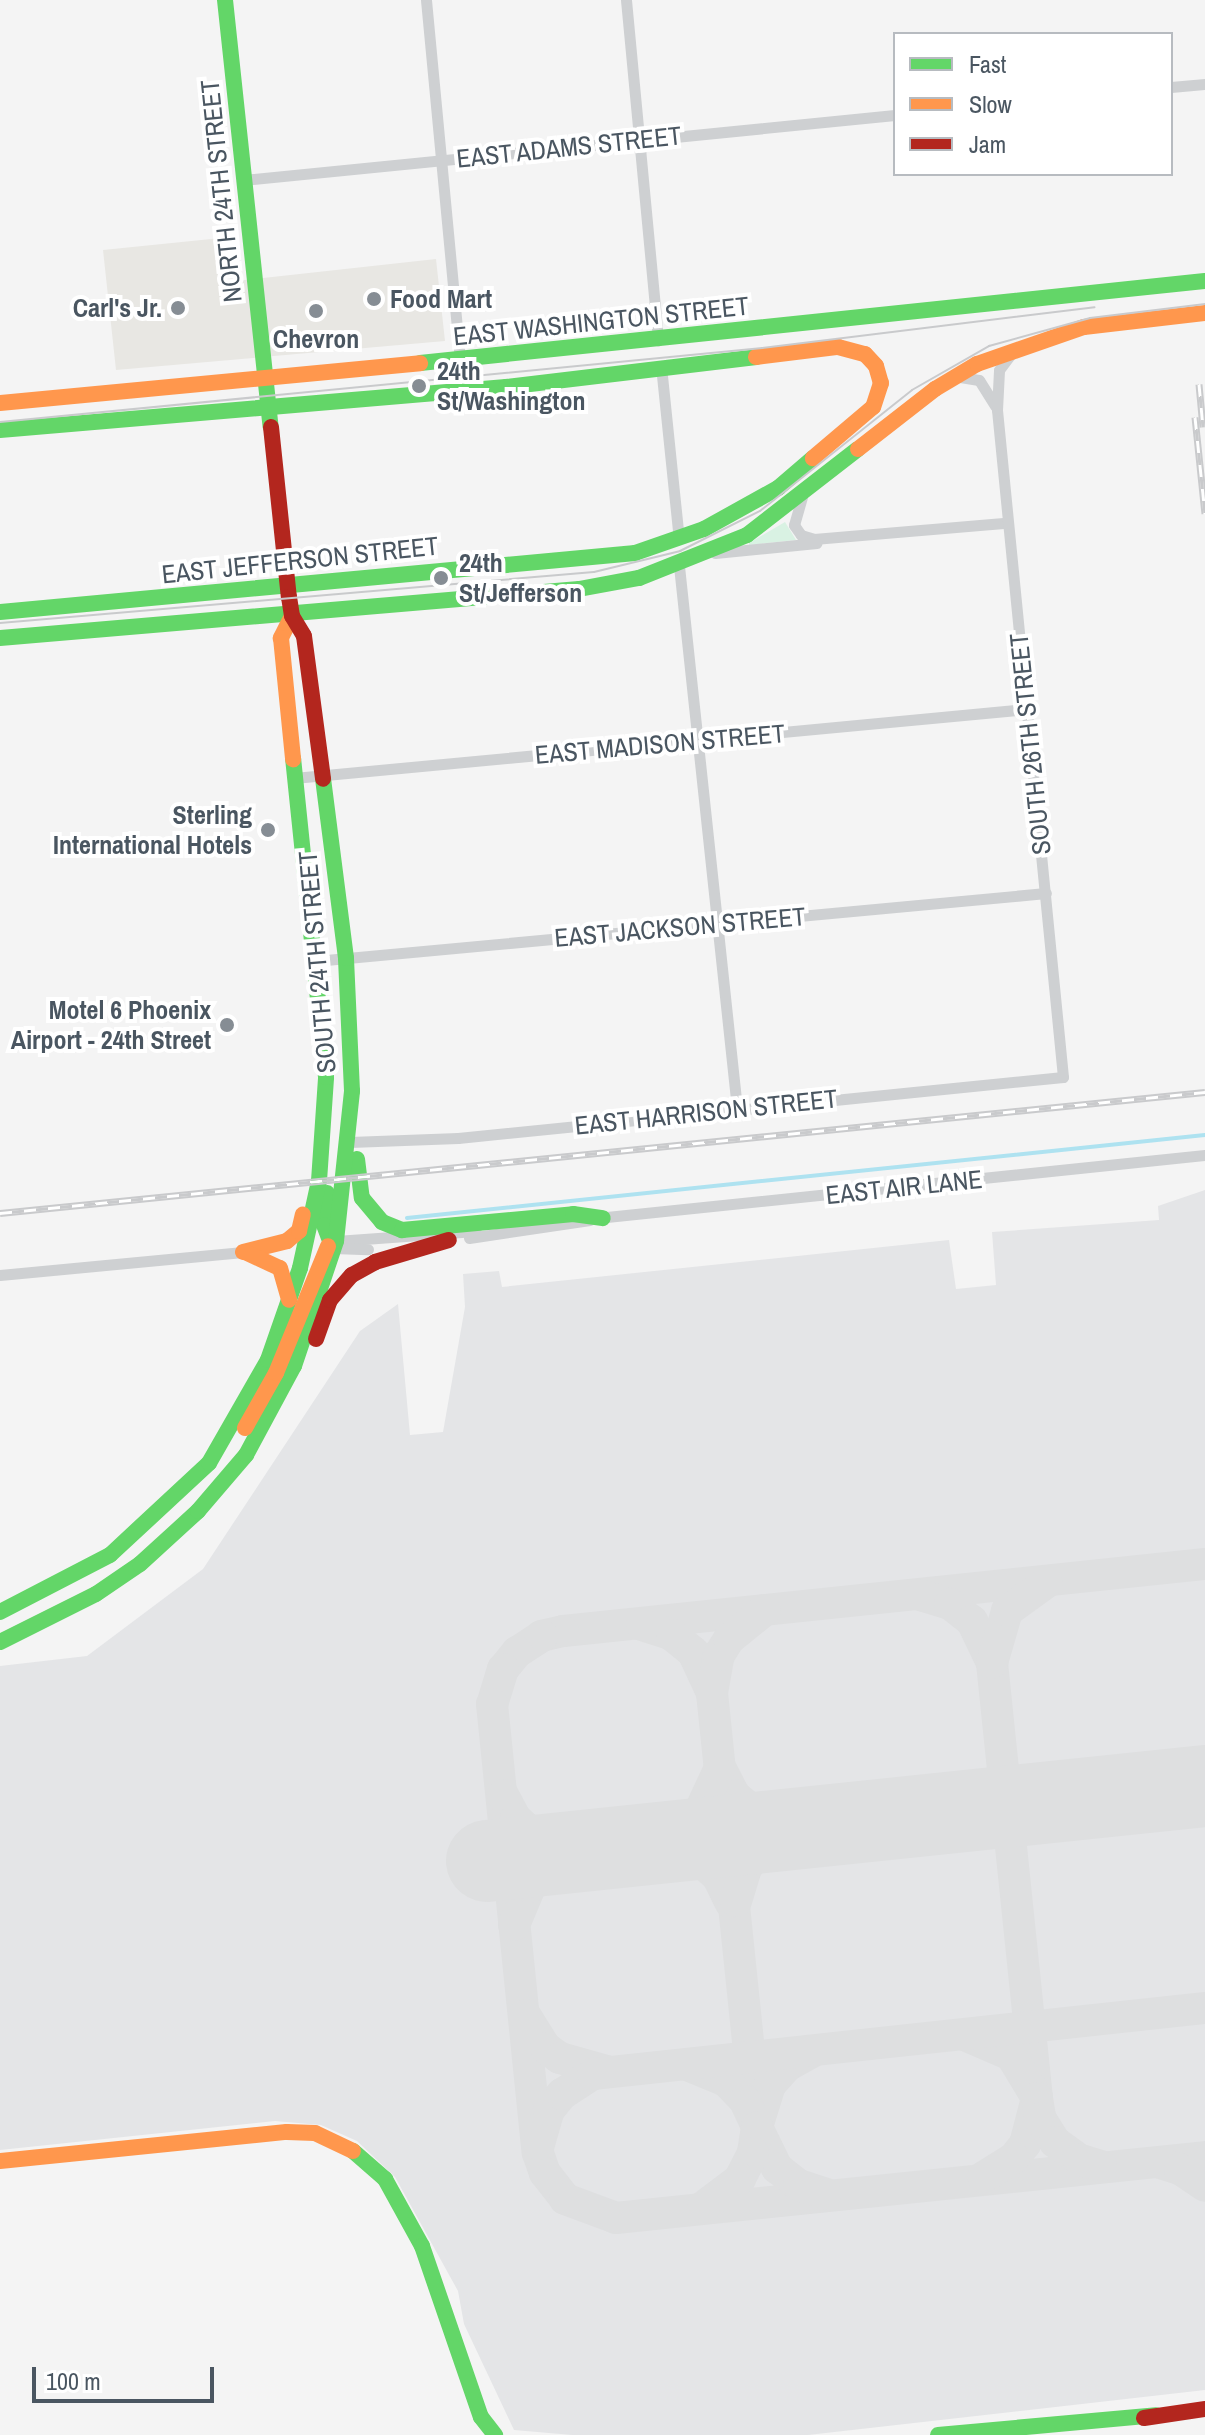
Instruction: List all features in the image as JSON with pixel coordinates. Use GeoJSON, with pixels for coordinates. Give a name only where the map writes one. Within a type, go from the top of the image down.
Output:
{"type":"FeatureCollection","features":[{"type":"Feature","properties":{"kind":"main road","name":"NORTH 24TH STREET"},"geometry":{"type":"LineString","coordinates":[[225,0],[266,377]]}},
{"type":"Feature","properties":{"kind":"main road","name":"EAST WASHINGTON STREET"},"geometry":{"type":"LineString","coordinates":[[0,403],[658,340],[1205,281]]}},
{"type":"Feature","properties":{"kind":"main road"},"geometry":{"type":"LineString","coordinates":[[742,358],[789,339],[902,324],[942,311]]}},
{"type":"Feature","properties":{"kind":"main road","name":"EAST JEFFERSON STREET"},"geometry":{"type":"LineString","coordinates":[[817,455],[876,426],[932,384],[954,377],[1016,347],[1084,327],[1205,313]]}},
{"type":"Feature","properties":{"kind":"main road","name":"EAST WASHINGTON STREET"},"geometry":{"type":"LineString","coordinates":[[0,430],[506,387],[661,366],[848,347],[865,354],[879,373]]}},
{"type":"Feature","properties":{"kind":"main road","name":"EAST JEFFERSON STREET"},"geometry":{"type":"LineString","coordinates":[[0,614],[287,585],[616,557],[679,539],[778,488],[873,407],[880,391],[879,373]]}},
{"type":"Feature","properties":{"kind":"main road","name":"SOUTH 24TH STREET"},"geometry":{"type":"LineString","coordinates":[[266,377],[287,585],[292,616],[304,636],[346,958],[354,1142]]}},
{"type":"Feature","properties":{"kind":"main road","name":"EAST JEFFERSON STREET"},"geometry":{"type":"LineString","coordinates":[[0,638],[292,616],[579,589],[679,566],[710,554],[802,497],[954,377]]}},
{"type":"Feature","properties":{"kind":"main road","name":"EAST JEFFERSON STREET"},"geometry":{"type":"LineString","coordinates":[[0,614],[116,630]]}},
{"type":"Feature","properties":{"kind":"main road","name":"SOUTH 24TH STREET"},"geometry":{"type":"LineString","coordinates":[[0,1612],[110,1555],[153,1520],[219,1449],[253,1392],[289,1303],[319,1181],[326,1077],[281,638],[292,616]]}},
{"type":"Feature","properties":{"kind":"main road"},"geometry":{"type":"LineString","coordinates":[[243,1252],[287,1241],[299,1231],[312,1158],[320,1034]]}},
{"type":"Feature","properties":{"kind":"main road"},"geometry":{"type":"LineString","coordinates":[[326,1077],[332,1091],[333,1140],[324,1225],[333,1244]]}},
{"type":"Feature","properties":{"kind":"main road"},"geometry":{"type":"LineString","coordinates":[[246,1455],[294,1366],[333,1244],[354,1142]]}},
{"type":"Feature","properties":{"kind":"main road"},"geometry":{"type":"LineString","coordinates":[[354,1142],[358,1190],[375,1216],[391,1227],[412,1231],[573,1214],[603,1218]]}},
{"type":"Feature","properties":{"kind":"main road"},"geometry":{"type":"LineString","coordinates":[[0,1642],[96,1594],[140,1564],[198,1511],[289,1401],[341,1285],[375,1262],[449,1240]]}},
{"type":"Feature","properties":{"kind":"main road"},"geometry":{"type":"LineString","coordinates":[[219,1449],[244,1428],[258,1407],[287,1349],[318,1260],[333,1244]]}},
{"type":"Feature","properties":{"kind":"main road"},"geometry":{"type":"LineString","coordinates":[[243,1252],[280,1268],[289,1303]]}},
{"type":"Feature","properties":{"kind":"main road"},"geometry":{"type":"LineString","coordinates":[[0,2161],[287,2132],[315,2133],[349,2147],[385,2179],[422,2246],[481,2417],[495,2435]]}},
{"type":"Feature","properties":{"kind":"main road"},"geometry":{"type":"LineString","coordinates":[[938,2435],[1205,2409]]}},
{"type":"Feature","properties":{"kind":"main road"},"geometry":{"type":"LineString","coordinates":[[1057,2435],[1156,2415]]}},
{"type":"Feature","properties":{"kind":"street"},"geometry":{"type":"LineString","coordinates":[[426,0],[460,359]]}},
{"type":"Feature","properties":{"kind":"street"},"geometry":{"type":"LineString","coordinates":[[626,0],[658,340]]}},
{"type":"Feature","properties":{"kind":"street"},"geometry":{"type":"LineString","coordinates":[[1173,87],[1205,84]]}},
{"type":"Feature","properties":{"kind":"street","name":"EAST ADAMS STREET"},"geometry":{"type":"LineString","coordinates":[[243,180],[893,115]]}},
{"type":"Feature","properties":{"kind":"street","name":"SOUTH 26TH STREET"},"geometry":{"type":"LineString","coordinates":[[1016,347],[999,370],[997,410],[1063,1077]]}},
{"type":"Feature","properties":{"kind":"street"},"geometry":{"type":"LineString","coordinates":[[661,366],[679,539]]}},
{"type":"Feature","properties":{"kind":"street"},"geometry":{"type":"LineString","coordinates":[[954,377],[979,380],[997,410]]}},
{"type":"Feature","properties":{"kind":"street","name":"EAST JEFFERSON STREET"},"geometry":{"type":"LineString","coordinates":[[802,497],[793,517],[796,530],[806,538],[830,540]]}},
{"type":"Feature","properties":{"kind":"street","name":"EAST JEFFERSON STREET"},"geometry":{"type":"LineString","coordinates":[[710,554],[1006,523]]}},
{"type":"Feature","properties":{"kind":"street"},"geometry":{"type":"LineString","coordinates":[[679,566],[737,1109]]}},
{"type":"Feature","properties":{"kind":"street","name":"EAST MADISON STREET"},"geometry":{"type":"LineString","coordinates":[[294,778],[1026,709]]}},
{"type":"Feature","properties":{"kind":"street","name":"EAST JACKSON STREET"},"geometry":{"type":"LineString","coordinates":[[315,961],[1046,893]]}},
{"type":"Feature","properties":{"kind":"street","name":"EAST HARRISON STREET"},"geometry":{"type":"LineString","coordinates":[[354,1142],[458,1138],[1063,1077]]}},
{"type":"Feature","properties":{"kind":"street","name":"EAST AIR LANE"},"geometry":{"type":"LineString","coordinates":[[333,1244],[400,1240],[1205,1155]]}},
{"type":"Feature","properties":{"kind":"street","name":"EAST AIR LANE"},"geometry":{"type":"LineString","coordinates":[[333,1244],[449,1240],[603,1218]]}},
{"type":"Feature","properties":{"kind":"street"},"geometry":{"type":"LineString","coordinates":[[0,1275],[243,1252]]}},
{"type":"Feature","properties":{"kind":"shaded area"},"geometry":{"type":"Polygon","coordinates":[[[221,238],[227,282],[436,259],[445,341],[116,370],[103,250],[221,238]]]}},
{"type":"Feature","properties":{"kind":"shaded area"},"geometry":{"type":"Polygon","coordinates":[[[1205,1190],[1205,2390],[808,2435],[572,2435],[514,2430],[464,2324],[458,2291],[395,2177],[357,2141],[321,2125],[275,2121],[0,2150],[0,1666],[87,1656],[203,1569],[360,1331],[398,1304],[410,1435],[443,1432],[465,1307],[463,1274],[499,1271],[502,1287],[949,1240],[956,1289],[996,1285],[992,1232],[1159,1220],[1158,1206],[1205,1190]]]}},
{"type":"Feature","properties":{"kind":"green space"},"geometry":{"type":"Polygon","coordinates":[[[785,522],[796,540],[749,545],[749,543],[785,522]]]}},
{"type":"Feature","properties":{"kind":"waterway"},"geometry":{"type":"LineString","coordinates":[[407,1218],[1205,1135]]}},
{"type":"Feature","properties":{"kind":"taxiway"},"geometry":{"type":"LineString","coordinates":[[1205,1564],[563,1631],[542,1636],[517,1652],[503,1669],[492,1704],[538,2153],[545,2173],[565,2199],[616,2218],[1205,2157]]}},
{"type":"Feature","properties":{"kind":"taxiway"},"geometry":{"type":"LineString","coordinates":[[992,1663],[1007,1611],[1047,1582]]}},
{"type":"Feature","properties":{"kind":"taxiway"},"geometry":{"type":"LineString","coordinates":[[920,1595],[950,1604],[972,1621],[992,1663],[1037,2098]]}},
{"type":"Feature","properties":{"kind":"taxiway"},"geometry":{"type":"LineString","coordinates":[[712,1693],[719,1655],[729,1639],[765,1610]]}},
{"type":"Feature","properties":{"kind":"taxiway"},"geometry":{"type":"LineString","coordinates":[[642,1625],[672,1635],[693,1652],[712,1693],[757,2127]]}},
{"type":"Feature","properties":{"kind":"taxiway"},"geometry":{"type":"LineString","coordinates":[[722,1771],[734,1795],[752,1810],[771,1821],[807,1827]]}},
{"type":"Feature","properties":{"kind":"taxiway"},"geometry":{"type":"LineString","coordinates":[[648,1845],[698,1815],[718,1772]]}},
{"type":"Feature","properties":{"kind":"taxiway"},"geometry":{"type":"LineString","coordinates":[[503,1795],[516,1819],[535,1836],[562,1847],[596,1850]]}},
{"type":"Feature","properties":{"kind":"taxiway"},"geometry":{"type":"LineString","coordinates":[[736,1901],[746,1868],[760,1851],[810,1828]]}},
{"type":"Feature","properties":{"kind":"taxiway"},"geometry":{"type":"LineString","coordinates":[[648,1845],[669,1847],[703,1863],[718,1877],[730,1902]]}},
{"type":"Feature","properties":{"kind":"taxiway"},"geometry":{"type":"LineString","coordinates":[[514,1925],[530,1887],[544,1872],[591,1851]]}},
{"type":"Feature","properties":{"kind":"taxiway"},"geometry":{"type":"LineString","coordinates":[[539,2144],[549,2110],[562,2094],[593,2074],[1205,2008]]}},
{"type":"Feature","properties":{"kind":"taxiway"},"geometry":{"type":"LineString","coordinates":[[525,2015],[546,2048],[560,2058],[607,2071]]}},
{"type":"Feature","properties":{"kind":"taxiway"},"geometry":{"type":"LineString","coordinates":[[967,2036],[1011,2055],[1037,2098],[1025,2144],[1014,2158],[984,2177]]}},
{"type":"Feature","properties":{"kind":"taxiway"},"geometry":{"type":"LineString","coordinates":[[812,2052],[787,2066],[770,2085],[757,2127],[777,2168],[799,2185],[826,2194]]}},
{"type":"Feature","properties":{"kind":"taxiway"},"geometry":{"type":"LineString","coordinates":[[687,2065],[726,2081],[745,2101],[757,2127],[753,2153],[740,2179],[703,2207]]}},
{"type":"Feature","properties":{"kind":"taxiway"},"geometry":{"type":"LineString","coordinates":[[1037,2098],[1040,2118],[1055,2142],[1078,2159],[1101,2166]]}},
{"type":"Feature","properties":{"kind":"taxiway"},"geometry":{"type":"LineString","coordinates":[[1160,2163],[1180,2169],[1205,2186]]}},
{"type":"Feature","properties":{"kind":"runway"},"geometry":{"type":"LineString","coordinates":[[487,1861],[1205,1786]]}},
{"type":"Feature","properties":{"kind":"tram line"},"geometry":{"type":"LineString","coordinates":[[0,623],[594,572],[680,551],[760,511],[912,390],[989,346],[1090,318],[1205,304]]}},
{"type":"Feature","properties":{"kind":"tram line"},"geometry":{"type":"LineString","coordinates":[[0,422],[762,348],[1094,307]]}},
{"type":"Feature","properties":{"kind":"railway"},"geometry":{"type":"LineString","coordinates":[[1199,384],[1203,427]]}},
{"type":"Feature","properties":{"kind":"railway"},"geometry":{"type":"LineString","coordinates":[[1195,417],[1205,513]]}},
{"type":"Feature","properties":{"kind":"railway"},"geometry":{"type":"LineString","coordinates":[[0,1213],[1205,1092]]}},
{"type":"Feature","properties":{"kind":"traffic: fast"},"geometry":{"type":"LineString","coordinates":[[225,0],[271,427]]}},
{"type":"Feature","properties":{"kind":"traffic: fast"},"geometry":{"type":"LineString","coordinates":[[420,363],[1205,281]]}},
{"type":"Feature","properties":{"kind":"traffic: fast"},"geometry":{"type":"LineString","coordinates":[[0,430],[506,387],[756,357]]}},
{"type":"Feature","properties":{"kind":"traffic: fast"},"geometry":{"type":"LineString","coordinates":[[0,638],[579,589],[639,578],[747,535],[858,449]]}},
{"type":"Feature","properties":{"kind":"traffic: fast"},"geometry":{"type":"LineString","coordinates":[[0,612],[635,553],[704,529],[778,488],[813,458]]}},
{"type":"Feature","properties":{"kind":"traffic: fast"},"geometry":{"type":"LineString","coordinates":[[0,1612],[110,1555],[209,1463],[268,1360],[300,1268],[319,1181],[326,1077],[293,759]]}},
{"type":"Feature","properties":{"kind":"traffic: fast"},"geometry":{"type":"LineString","coordinates":[[0,1642],[96,1594],[140,1564],[198,1511],[246,1455],[294,1366],[336,1241],[352,1091],[346,958],[323,779]]}},
{"type":"Feature","properties":{"kind":"traffic: fast"},"geometry":{"type":"LineString","coordinates":[[357,1159],[362,1198],[382,1222],[402,1230],[573,1214],[603,1218]]}},
{"type":"Feature","properties":{"kind":"traffic: fast"},"geometry":{"type":"LineString","coordinates":[[327,1193],[324,1225],[333,1248]]}},
{"type":"Feature","properties":{"kind":"traffic: fast"},"geometry":{"type":"LineString","coordinates":[[353,2151],[385,2179],[422,2246],[481,2417],[495,2435]]}},
{"type":"Feature","properties":{"kind":"traffic: fast"},"geometry":{"type":"LineString","coordinates":[[938,2435],[1156,2415]]}},
{"type":"Feature","properties":{"kind":"traffic: slow"},"geometry":{"type":"LineString","coordinates":[[858,449],[935,389],[977,364],[1084,327],[1205,313]]}},
{"type":"Feature","properties":{"kind":"traffic: slow"},"geometry":{"type":"LineString","coordinates":[[756,357],[838,347],[865,354],[876,366],[881,383],[873,407],[813,458]]}},
{"type":"Feature","properties":{"kind":"traffic: slow"},"geometry":{"type":"LineString","coordinates":[[0,403],[420,363]]}},
{"type":"Feature","properties":{"kind":"traffic: slow"},"geometry":{"type":"LineString","coordinates":[[292,616],[281,638],[293,759]]}},
{"type":"Feature","properties":{"kind":"traffic: slow"},"geometry":{"type":"LineString","coordinates":[[243,1252],[287,1241],[299,1231],[303,1214]]}},
{"type":"Feature","properties":{"kind":"traffic: slow"},"geometry":{"type":"LineString","coordinates":[[245,1428],[276,1373],[328,1246]]}},
{"type":"Feature","properties":{"kind":"traffic: slow"},"geometry":{"type":"LineString","coordinates":[[245,1252],[280,1268],[289,1300]]}},
{"type":"Feature","properties":{"kind":"traffic: slow"},"geometry":{"type":"LineString","coordinates":[[0,2161],[287,2132],[315,2133],[353,2151]]}},
{"type":"Feature","properties":{"kind":"traffic: jam"},"geometry":{"type":"LineString","coordinates":[[271,427],[289,597],[292,616],[304,636],[323,779]]}},
{"type":"Feature","properties":{"kind":"traffic: jam"},"geometry":{"type":"LineString","coordinates":[[316,1339],[330,1300],[352,1275],[375,1262],[449,1240]]}},
{"type":"Feature","properties":{"kind":"traffic: jam"},"geometry":{"type":"LineString","coordinates":[[1144,2418],[1205,2409]]}},
{"type":"Feature","properties":{"kind":"place","name":"Food Mart"},"geometry":{"type":"Point","coordinates":[374,299]}},
{"type":"Feature","properties":{"kind":"place","name":"Carl's Jr."},"geometry":{"type":"Point","coordinates":[178,308]}},
{"type":"Feature","properties":{"kind":"place","name":"Chevron"},"geometry":{"type":"Point","coordinates":[316,311]}},
{"type":"Feature","properties":{"kind":"place","name":"24th St/Washington"},"geometry":{"type":"Point","coordinates":[419,386]}},
{"type":"Feature","properties":{"kind":"place","name":"24th St/Jefferson"},"geometry":{"type":"Point","coordinates":[441,578]}},
{"type":"Feature","properties":{"kind":"place","name":"Sterling International Hotels"},"geometry":{"type":"Point","coordinates":[268,830]}},
{"type":"Feature","properties":{"kind":"place","name":"Motel 6 Phoenix Airport - 24th Street"},"geometry":{"type":"Point","coordinates":[227,1025]}}]}
